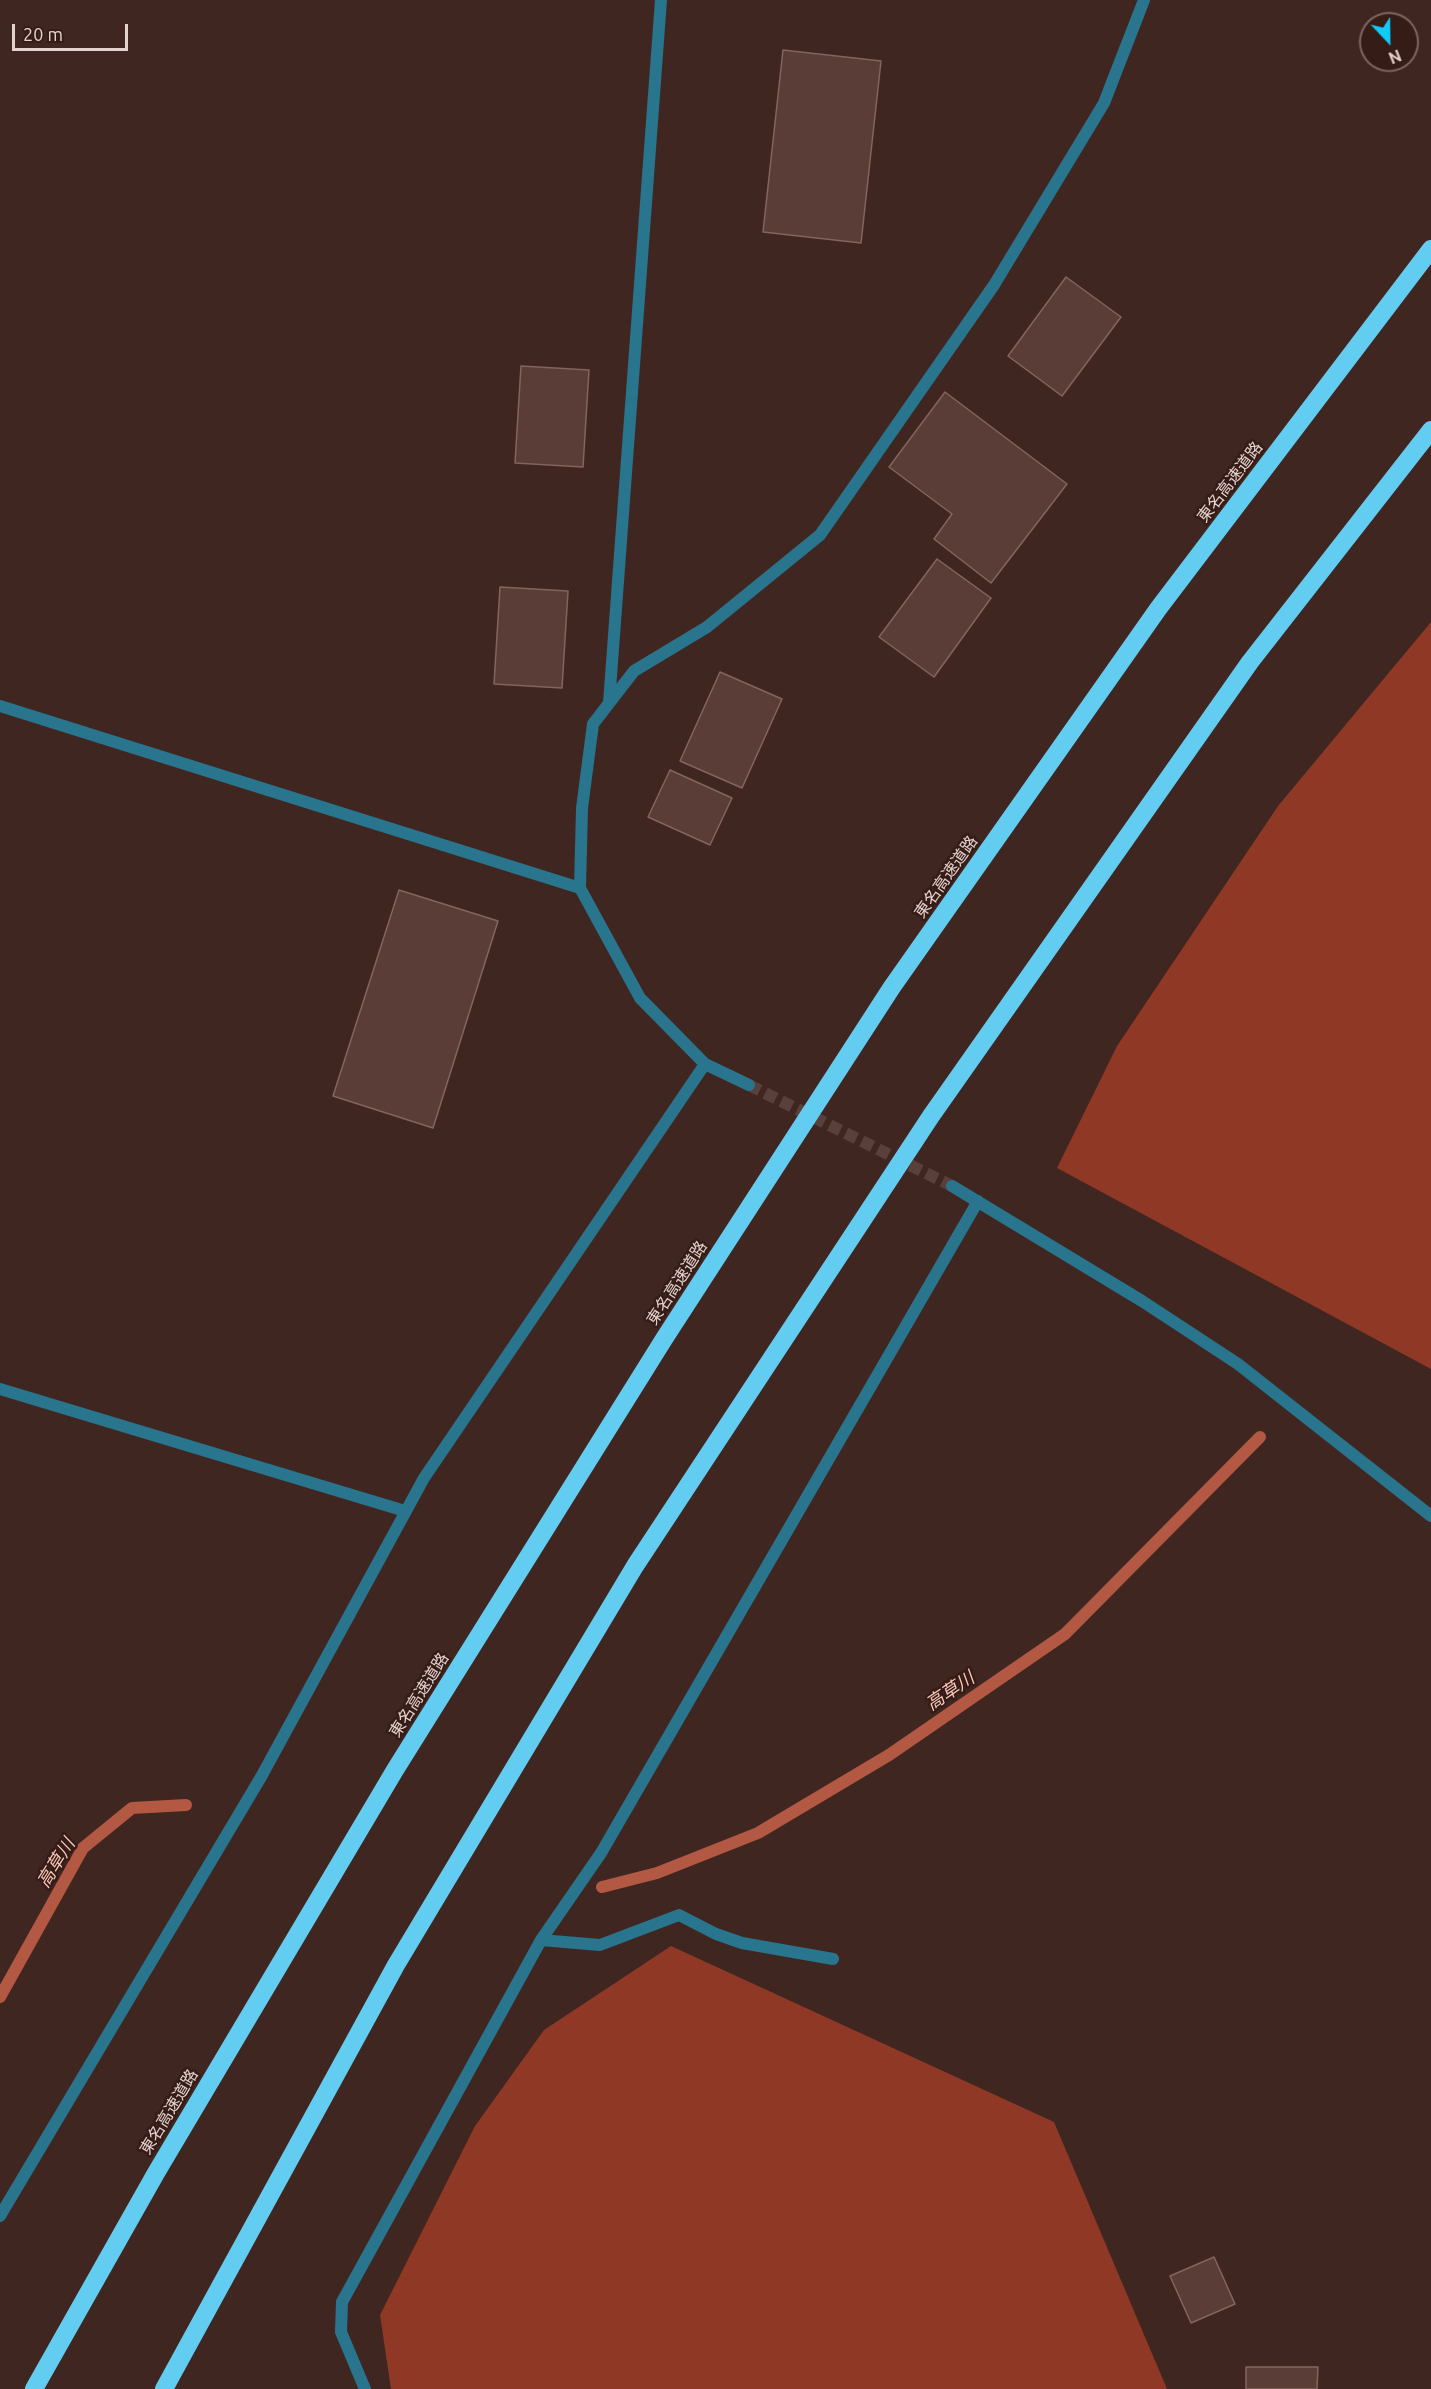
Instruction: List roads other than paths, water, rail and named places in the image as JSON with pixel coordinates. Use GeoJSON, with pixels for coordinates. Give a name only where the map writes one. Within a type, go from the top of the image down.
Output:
{"type":"FeatureCollection","features":[{"type":"Feature","properties":{"kind":"highway","name":"東名高速道路"},"geometry":{"type":"LineString","coordinates":[[34,2389],[162,2162],[395,1770],[664,1339],[892,987],[1158,609],[1431,249]]}},
{"type":"Feature","properties":{"kind":"highway"},"geometry":{"type":"LineString","coordinates":[[164,2389],[396,1965],[635,1566],[931,1116],[1251,662],[1431,430]]}},
{"type":"Feature","properties":{"kind":"highway"},"geometry":{"type":"LineString","coordinates":[[169,2389],[215,2294]]}},
{"type":"Feature","properties":{"kind":"street"},"geometry":{"type":"LineString","coordinates":[[609,704],[661,0]]}},
{"type":"Feature","properties":{"kind":"street"},"geometry":{"type":"LineString","coordinates":[[749,1085],[705,1064],[640,998],[580,888],[582,808],[594,724],[634,672],[707,627],[820,535],[994,285],[1086,134],[1104,103],[1144,0]]}},
{"type":"Feature","properties":{"kind":"street"},"geometry":{"type":"LineString","coordinates":[[0,706],[580,888]]}},
{"type":"Feature","properties":{"kind":"street"},"geometry":{"type":"LineString","coordinates":[[0,2216],[221,1847],[405,1510],[437,1459],[705,1064]]}},
{"type":"Feature","properties":{"kind":"street"},"geometry":{"type":"LineString","coordinates":[[952,1186],[1238,1364],[1431,1516]]}},
{"type":"Feature","properties":{"kind":"street"},"geometry":{"type":"LineString","coordinates":[[364,2389],[341,2332],[342,2302],[541,1940],[601,1853],[978,1201]]}},
{"type":"Feature","properties":{"kind":"street"},"geometry":{"type":"LineString","coordinates":[[0,1389],[405,1510]]}},
{"type":"Feature","properties":{"kind":"street"},"geometry":{"type":"LineString","coordinates":[[541,1940],[600,1945],[680,1915],[716,1934],[742,1943],[833,1959]]}},
{"type":"Feature","properties":{"kind":"waterway","name":"高草川"},"geometry":{"type":"LineString","coordinates":[[602,1887],[657,1873],[758,1833],[889,1755],[1065,1634],[1260,1437]]}},
{"type":"Feature","properties":{"kind":"waterway","name":"高草川"},"geometry":{"type":"LineString","coordinates":[[0,1997],[83,1848],[132,1808],[186,1805]]}},
{"type":"Feature","properties":{"kind":"tunnel"},"geometry":{"type":"LineString","coordinates":[[749,1085],[952,1186]]}}]}
